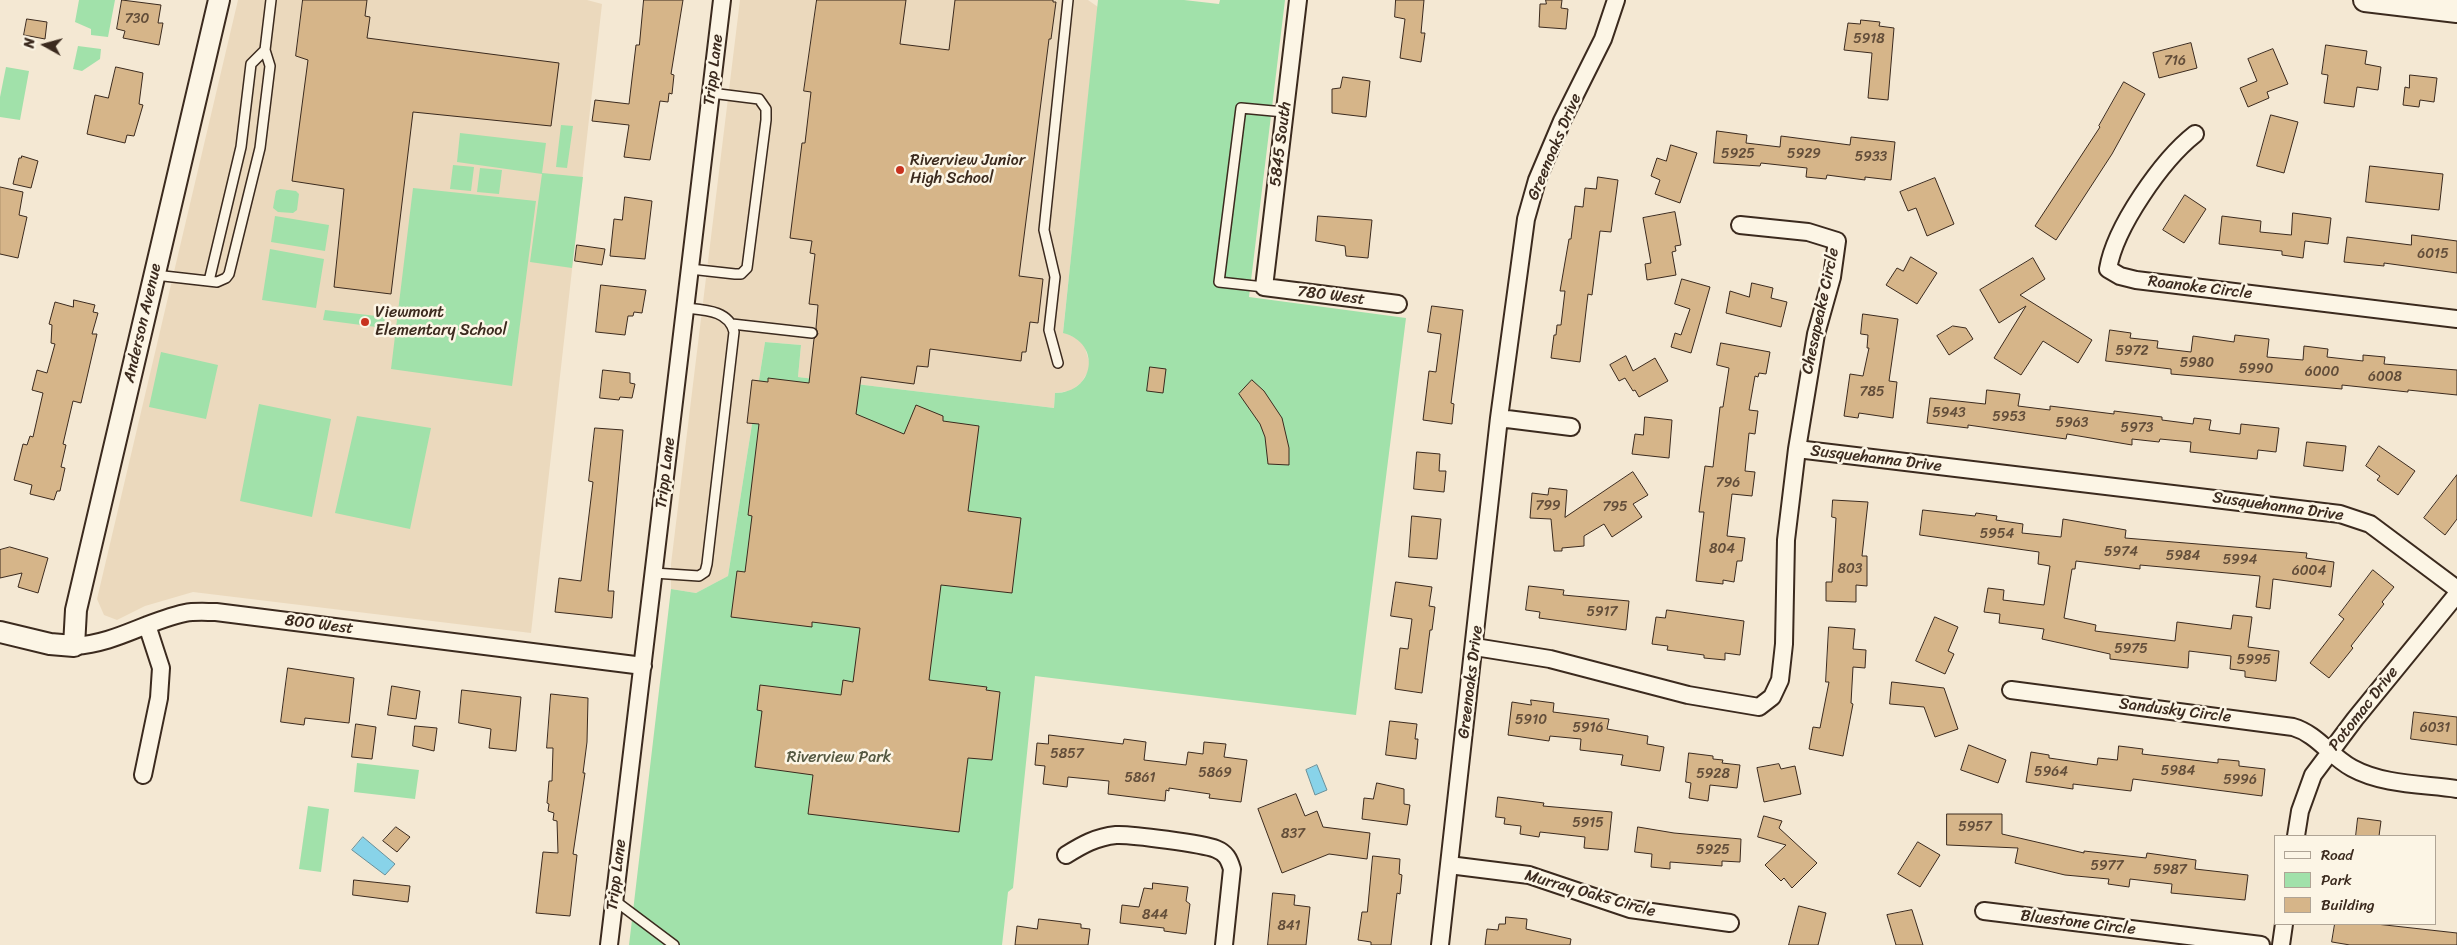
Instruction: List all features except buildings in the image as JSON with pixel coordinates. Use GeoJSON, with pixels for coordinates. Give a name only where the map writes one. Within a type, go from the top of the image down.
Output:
{"type":"FeatureCollection","features":[{"type":"Feature","properties":{"kind":"main road"},"geometry":{"type":"LineString","coordinates":[[2365,0],[2457,11]]}},
{"type":"Feature","properties":{"kind":"street","name":"Anderson Avenue"},"geometry":{"type":"LineString","coordinates":[[74,646],[76,610],[219,0]]}},
{"type":"Feature","properties":{"kind":"street","name":"Tripp Lane"},"geometry":{"type":"LineString","coordinates":[[609,945],[722,0]]}},
{"type":"Feature","properties":{"kind":"street","name":"5845 South"},"geometry":{"type":"LineString","coordinates":[[1264,287],[1298,0]]}},
{"type":"Feature","properties":{"kind":"street","name":"Greenoaks Drive"},"geometry":{"type":"LineString","coordinates":[[1440,945],[1475,648],[1499,418],[1526,219],[1537,180],[1562,121],[1603,39],[1616,0]]}},
{"type":"Feature","properties":{"kind":"street","name":"Roanoke Circle"},"geometry":{"type":"LineString","coordinates":[[2195,134],[2165,162],[2116,237],[2108,268],[2120,276],[2136,280],[2457,319]]}},
{"type":"Feature","properties":{"kind":"street","name":"Chesapeake Circle"},"geometry":{"type":"LineString","coordinates":[[1740,225],[1808,232],[1837,241],[1832,277],[1810,362],[1797,449]]}},
{"type":"Feature","properties":{"kind":"street","name":"780 West"},"geometry":{"type":"LineString","coordinates":[[1264,287],[1398,304]]}},
{"type":"Feature","properties":{"kind":"street"},"geometry":{"type":"LineString","coordinates":[[1499,418],[1571,427]]}},
{"type":"Feature","properties":{"kind":"street","name":"Susquehanna Drive"},"geometry":{"type":"LineString","coordinates":[[1475,648],[1550,659],[1688,695],[1758,707],[1772,697],[1780,680],[1784,644],[1786,540],[1797,449],[2340,514],[2370,524],[2457,589]]}},
{"type":"Feature","properties":{"kind":"street","name":"Potomac Drive"},"geometry":{"type":"LineString","coordinates":[[2296,835],[2305,792],[2313,775],[2457,594]]}},
{"type":"Feature","properties":{"kind":"street","name":"800 West"},"geometry":{"type":"LineString","coordinates":[[0,632],[50,644],[74,646],[116,639],[147,625],[187,612],[216,612],[643,666]]}},
{"type":"Feature","properties":{"kind":"street"},"geometry":{"type":"LineString","coordinates":[[143,775],[159,698],[161,668],[147,625]]}},
{"type":"Feature","properties":{"kind":"street","name":"Sandusky Circle"},"geometry":{"type":"LineString","coordinates":[[2011,690],[2282,724],[2301,729],[2311,735],[2330,752],[2354,769],[2380,778],[2457,789]]}},
{"type":"Feature","properties":{"kind":"street"},"geometry":{"type":"LineString","coordinates":[[1066,855],[1088,841],[1117,835],[1201,845],[1217,849],[1228,858],[1232,869],[1224,945]]}},
{"type":"Feature","properties":{"kind":"street","name":"Murray Oaks Circle"},"geometry":{"type":"LineString","coordinates":[[1450,865],[1528,876],[1630,909],[1730,923]]}},
{"type":"Feature","properties":{"kind":"street","name":"Bluestone Circle"},"geometry":{"type":"LineString","coordinates":[[1984,911],[2261,945]]}},
{"type":"Feature","properties":{"kind":"street"},"geometry":{"type":"LineString","coordinates":[[2281,945],[2284,925]]}},
{"type":"Feature","properties":{"kind":"lane"},"geometry":{"type":"LineString","coordinates":[[155,274],[209,281],[222,281],[229,274],[255,174],[270,66],[265,50],[271,0]]}},
{"type":"Feature","properties":{"kind":"lane"},"geometry":{"type":"LineString","coordinates":[[1058,363],[1049,330],[1055,278],[1044,230],[1068,0]]}},
{"type":"Feature","properties":{"kind":"lane"},"geometry":{"type":"LineString","coordinates":[[209,281],[241,147],[251,64],[265,50]]}},
{"type":"Feature","properties":{"kind":"lane"},"geometry":{"type":"LineString","coordinates":[[690,269],[741,274],[747,268],[763,149],[767,114],[762,102],[754,98],[711,93]]}},
{"type":"Feature","properties":{"kind":"lane"},"geometry":{"type":"LineString","coordinates":[[1264,287],[1219,282],[1241,108],[1284,112]]}},
{"type":"Feature","properties":{"kind":"lane"},"geometry":{"type":"LineString","coordinates":[[654,573],[699,576],[705,572],[734,332],[732,324],[725,315],[685,308]]}},
{"type":"Feature","properties":{"kind":"lane"},"geometry":{"type":"LineString","coordinates":[[732,324],[812,333]]}},
{"type":"Feature","properties":{"kind":"lane"},"geometry":{"type":"LineString","coordinates":[[614,900],[674,945]]}},
{"type":"Feature","properties":{"kind":"shaded area","name":"Viewmont Elementary School"},"geometry":{"type":"Polygon","coordinates":[[[238,0],[587,0],[602,4],[531,633],[193,592],[145,606],[117,620],[104,615],[97,599],[238,0]]]}},
{"type":"Feature","properties":{"kind":"shaded area","name":"Riverview Junior High School"},"geometry":{"type":"Polygon","coordinates":[[[740,0],[1088,0],[1098,7],[1063,332],[1078,339],[1084,345],[1089,361],[1089,370],[1081,383],[1070,391],[1055,393],[1054,408],[798,377],[801,345],[765,342],[728,576],[696,593],[671,589],[671,564],[740,0]]]}},
{"type":"Feature","properties":{"kind":"green space"},"geometry":{"type":"Polygon","coordinates":[[[79,0],[115,0],[108,37],[91,35],[91,29],[75,22],[79,0]]]}},
{"type":"Feature","properties":{"kind":"green space","name":"Riverview Park"},"geometry":{"type":"Polygon","coordinates":[[[1098,0],[1184,0],[1219,4],[1220,0],[1285,0],[1249,297],[1406,318],[1356,715],[1035,676],[1013,888],[1008,892],[1002,945],[629,945],[671,589],[696,593],[728,576],[765,342],[801,345],[798,377],[1054,408],[1055,393],[1068,391],[1079,385],[1085,377],[1089,367],[1088,356],[1084,347],[1075,338],[1063,333],[1098,0]]]}},
{"type":"Feature","properties":{"kind":"green space"},"geometry":{"type":"Polygon","coordinates":[[[78,46],[101,49],[100,59],[82,71],[73,69],[78,46]]]}},
{"type":"Feature","properties":{"kind":"green space"},"geometry":{"type":"Polygon","coordinates":[[[6,67],[29,71],[20,120],[0,117],[0,97],[6,67]]]}},
{"type":"Feature","properties":{"kind":"green space"},"geometry":{"type":"Polygon","coordinates":[[[561,125],[573,126],[567,168],[556,167],[561,125]]]}},
{"type":"Feature","properties":{"kind":"green space"},"geometry":{"type":"Polygon","coordinates":[[[460,133],[546,143],[542,173],[583,177],[572,268],[530,262],[542,174],[457,162],[460,133]]]}},
{"type":"Feature","properties":{"kind":"green space"},"geometry":{"type":"Polygon","coordinates":[[[453,165],[474,167],[471,191],[450,189],[453,165]]]}},
{"type":"Feature","properties":{"kind":"green space"},"geometry":{"type":"Polygon","coordinates":[[[480,168],[502,170],[499,194],[477,192],[480,168]]]}},
{"type":"Feature","properties":{"kind":"green space"},"geometry":{"type":"Polygon","coordinates":[[[413,188],[536,201],[512,386],[391,369],[413,188]]]}},
{"type":"Feature","properties":{"kind":"green space"},"geometry":{"type":"Polygon","coordinates":[[[280,189],[296,191],[299,194],[297,210],[293,213],[278,212],[273,208],[276,191],[280,189]]]}},
{"type":"Feature","properties":{"kind":"green space"},"geometry":{"type":"Polygon","coordinates":[[[275,216],[329,225],[325,251],[271,242],[275,216]]]}},
{"type":"Feature","properties":{"kind":"green space"},"geometry":{"type":"Polygon","coordinates":[[[270,249],[324,259],[316,308],[262,300],[270,249]]]}},
{"type":"Feature","properties":{"kind":"green space"},"geometry":{"type":"Polygon","coordinates":[[[325,310],[385,317],[384,328],[323,320],[325,310]]]}},
{"type":"Feature","properties":{"kind":"green space"},"geometry":{"type":"Polygon","coordinates":[[[161,352],[218,365],[206,419],[149,407],[161,352]]]}},
{"type":"Feature","properties":{"kind":"green space"},"geometry":{"type":"Polygon","coordinates":[[[259,404],[331,419],[312,517],[240,501],[259,404]]]}},
{"type":"Feature","properties":{"kind":"green space"},"geometry":{"type":"Polygon","coordinates":[[[357,416],[431,428],[410,529],[335,513],[357,416]]]}},
{"type":"Feature","properties":{"kind":"green space"},"geometry":{"type":"Polygon","coordinates":[[[357,763],[419,770],[415,799],[354,792],[357,763]]]}},
{"type":"Feature","properties":{"kind":"green space"},"geometry":{"type":"Polygon","coordinates":[[[308,806],[329,809],[321,872],[299,869],[308,806]]]}},
{"type":"Feature","properties":{"kind":"water"},"geometry":{"type":"Polygon","coordinates":[[[1317,765],[1327,790],[1315,795],[1306,770],[1317,765]]]}},
{"type":"Feature","properties":{"kind":"water"},"geometry":{"type":"Polygon","coordinates":[[[363,837],[395,864],[385,875],[352,850],[363,837]]]}},
{"type":"Feature","properties":{"kind":"place","name":"Riverview Junior High School"},"geometry":{"type":"Point","coordinates":[900,170]}},
{"type":"Feature","properties":{"kind":"place","name":"Viewmont Elementary School"},"geometry":{"type":"Point","coordinates":[365,322]}}]}
